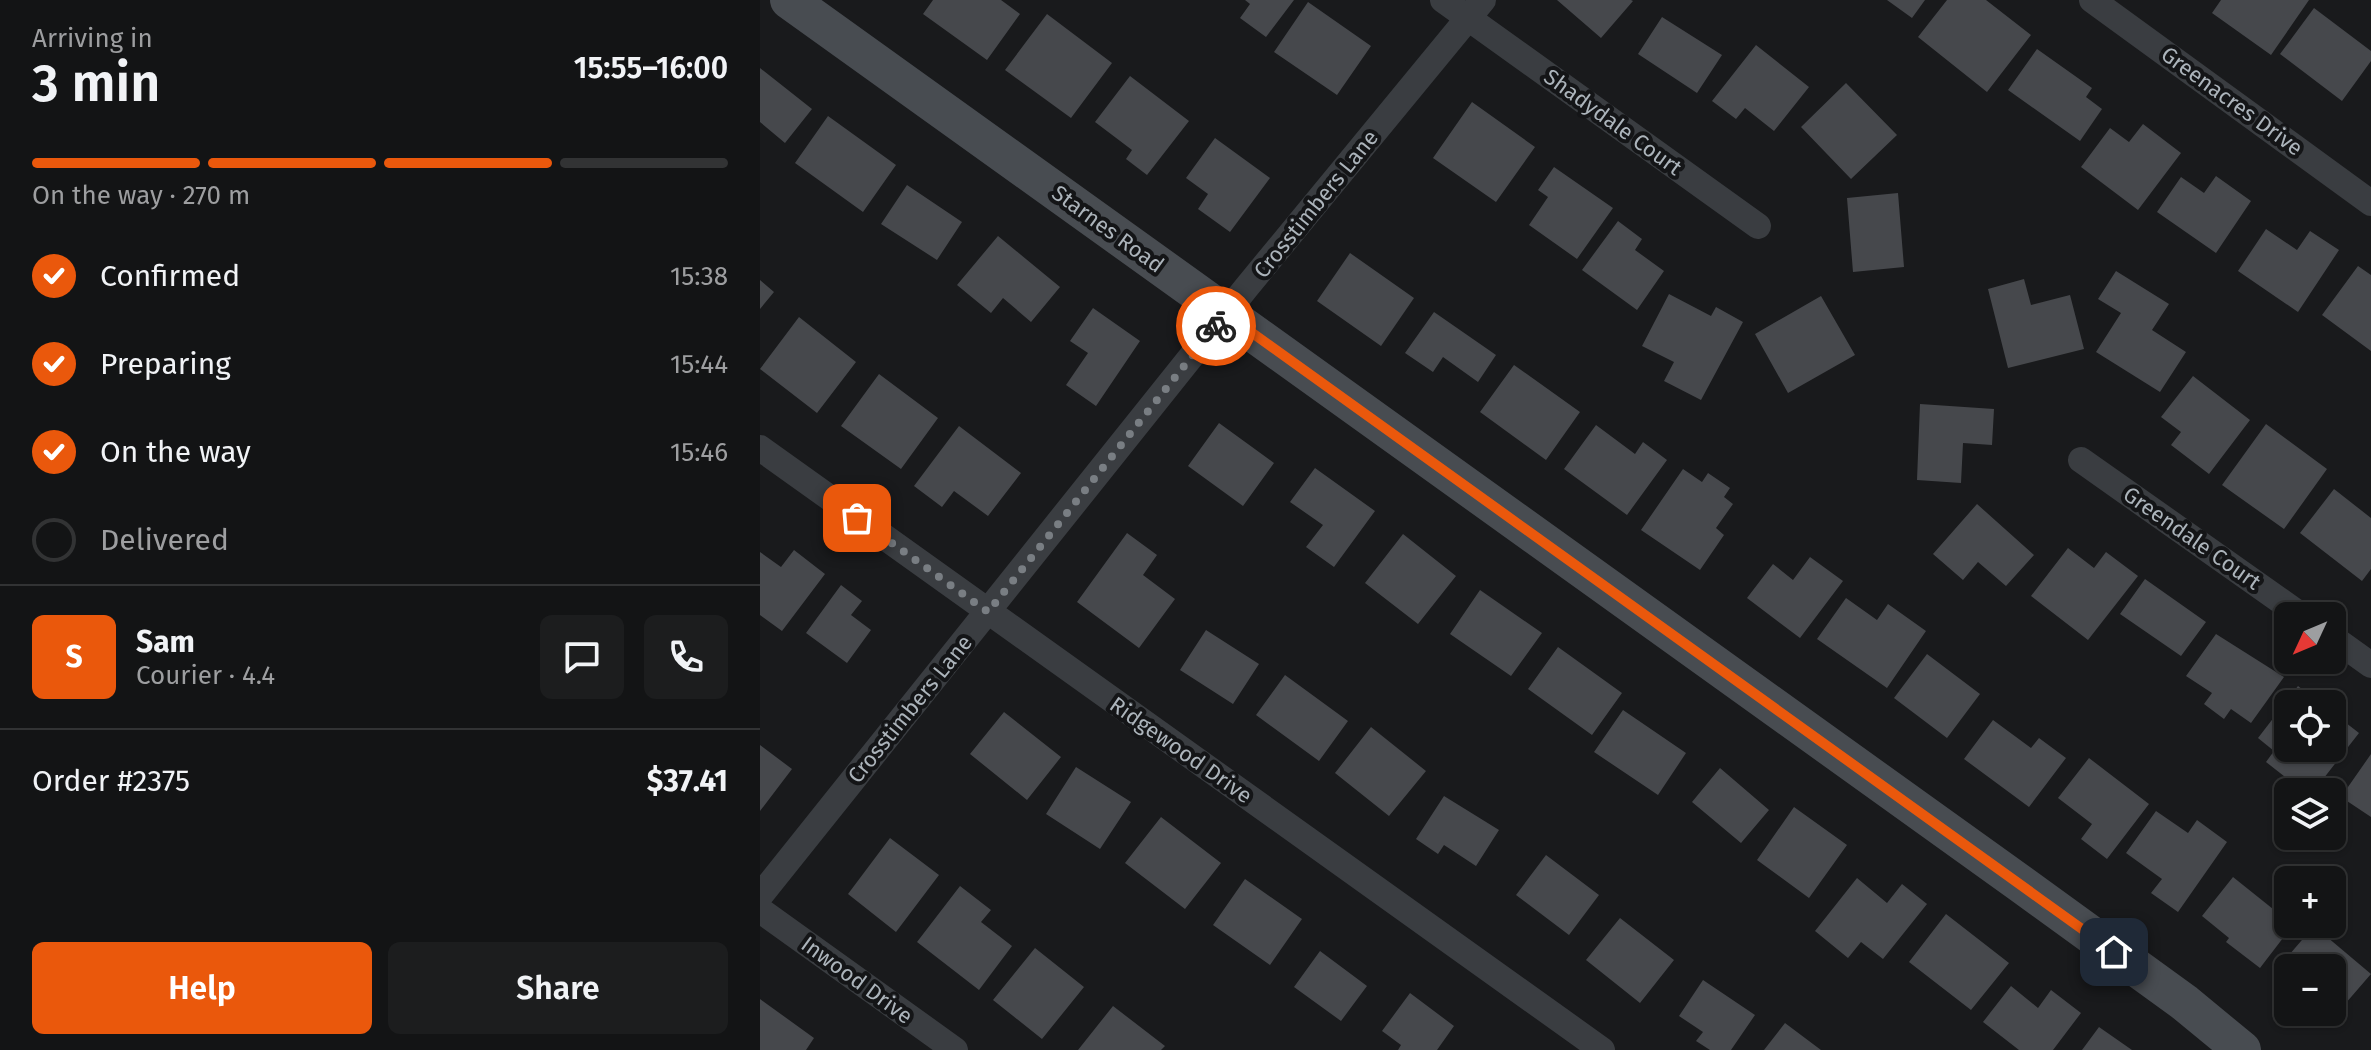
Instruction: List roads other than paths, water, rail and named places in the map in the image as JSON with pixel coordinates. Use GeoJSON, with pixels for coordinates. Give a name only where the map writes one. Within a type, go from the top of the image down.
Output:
{"type":"FeatureCollection","features":[{"type":"Feature","properties":{"kind":"main road","name":"Starnes Road"},"geometry":{"type":"LineString","coordinates":[[789,0],[2172,994],[2242,1050]]}},
{"type":"Feature","properties":{"kind":"street","name":"Shadydale Court"},"geometry":{"type":"LineString","coordinates":[[1443,0],[1476,9],[1758,226]]}},
{"type":"Feature","properties":{"kind":"street","name":"Greenacres Drive"},"geometry":{"type":"LineString","coordinates":[[2092,0],[2371,203]]}},
{"type":"Feature","properties":{"kind":"street","name":"Crosstimbers Lane"},"geometry":{"type":"LineString","coordinates":[[760,896],[1226,314],[1476,9]]}},
{"type":"Feature","properties":{"kind":"street","name":"Ridgewood Drive"},"geometry":{"type":"LineString","coordinates":[[760,448],[1602,1050]]}},
{"type":"Feature","properties":{"kind":"street","name":"Greendale Court"},"geometry":{"type":"LineString","coordinates":[[2081,460],[2282,602]]}},
{"type":"Feature","properties":{"kind":"street"},"geometry":{"type":"LineString","coordinates":[[2346,647],[2371,665]]}},
{"type":"Feature","properties":{"kind":"street","name":"Inwood Drive"},"geometry":{"type":"LineString","coordinates":[[760,910],[955,1050]]}}]}
